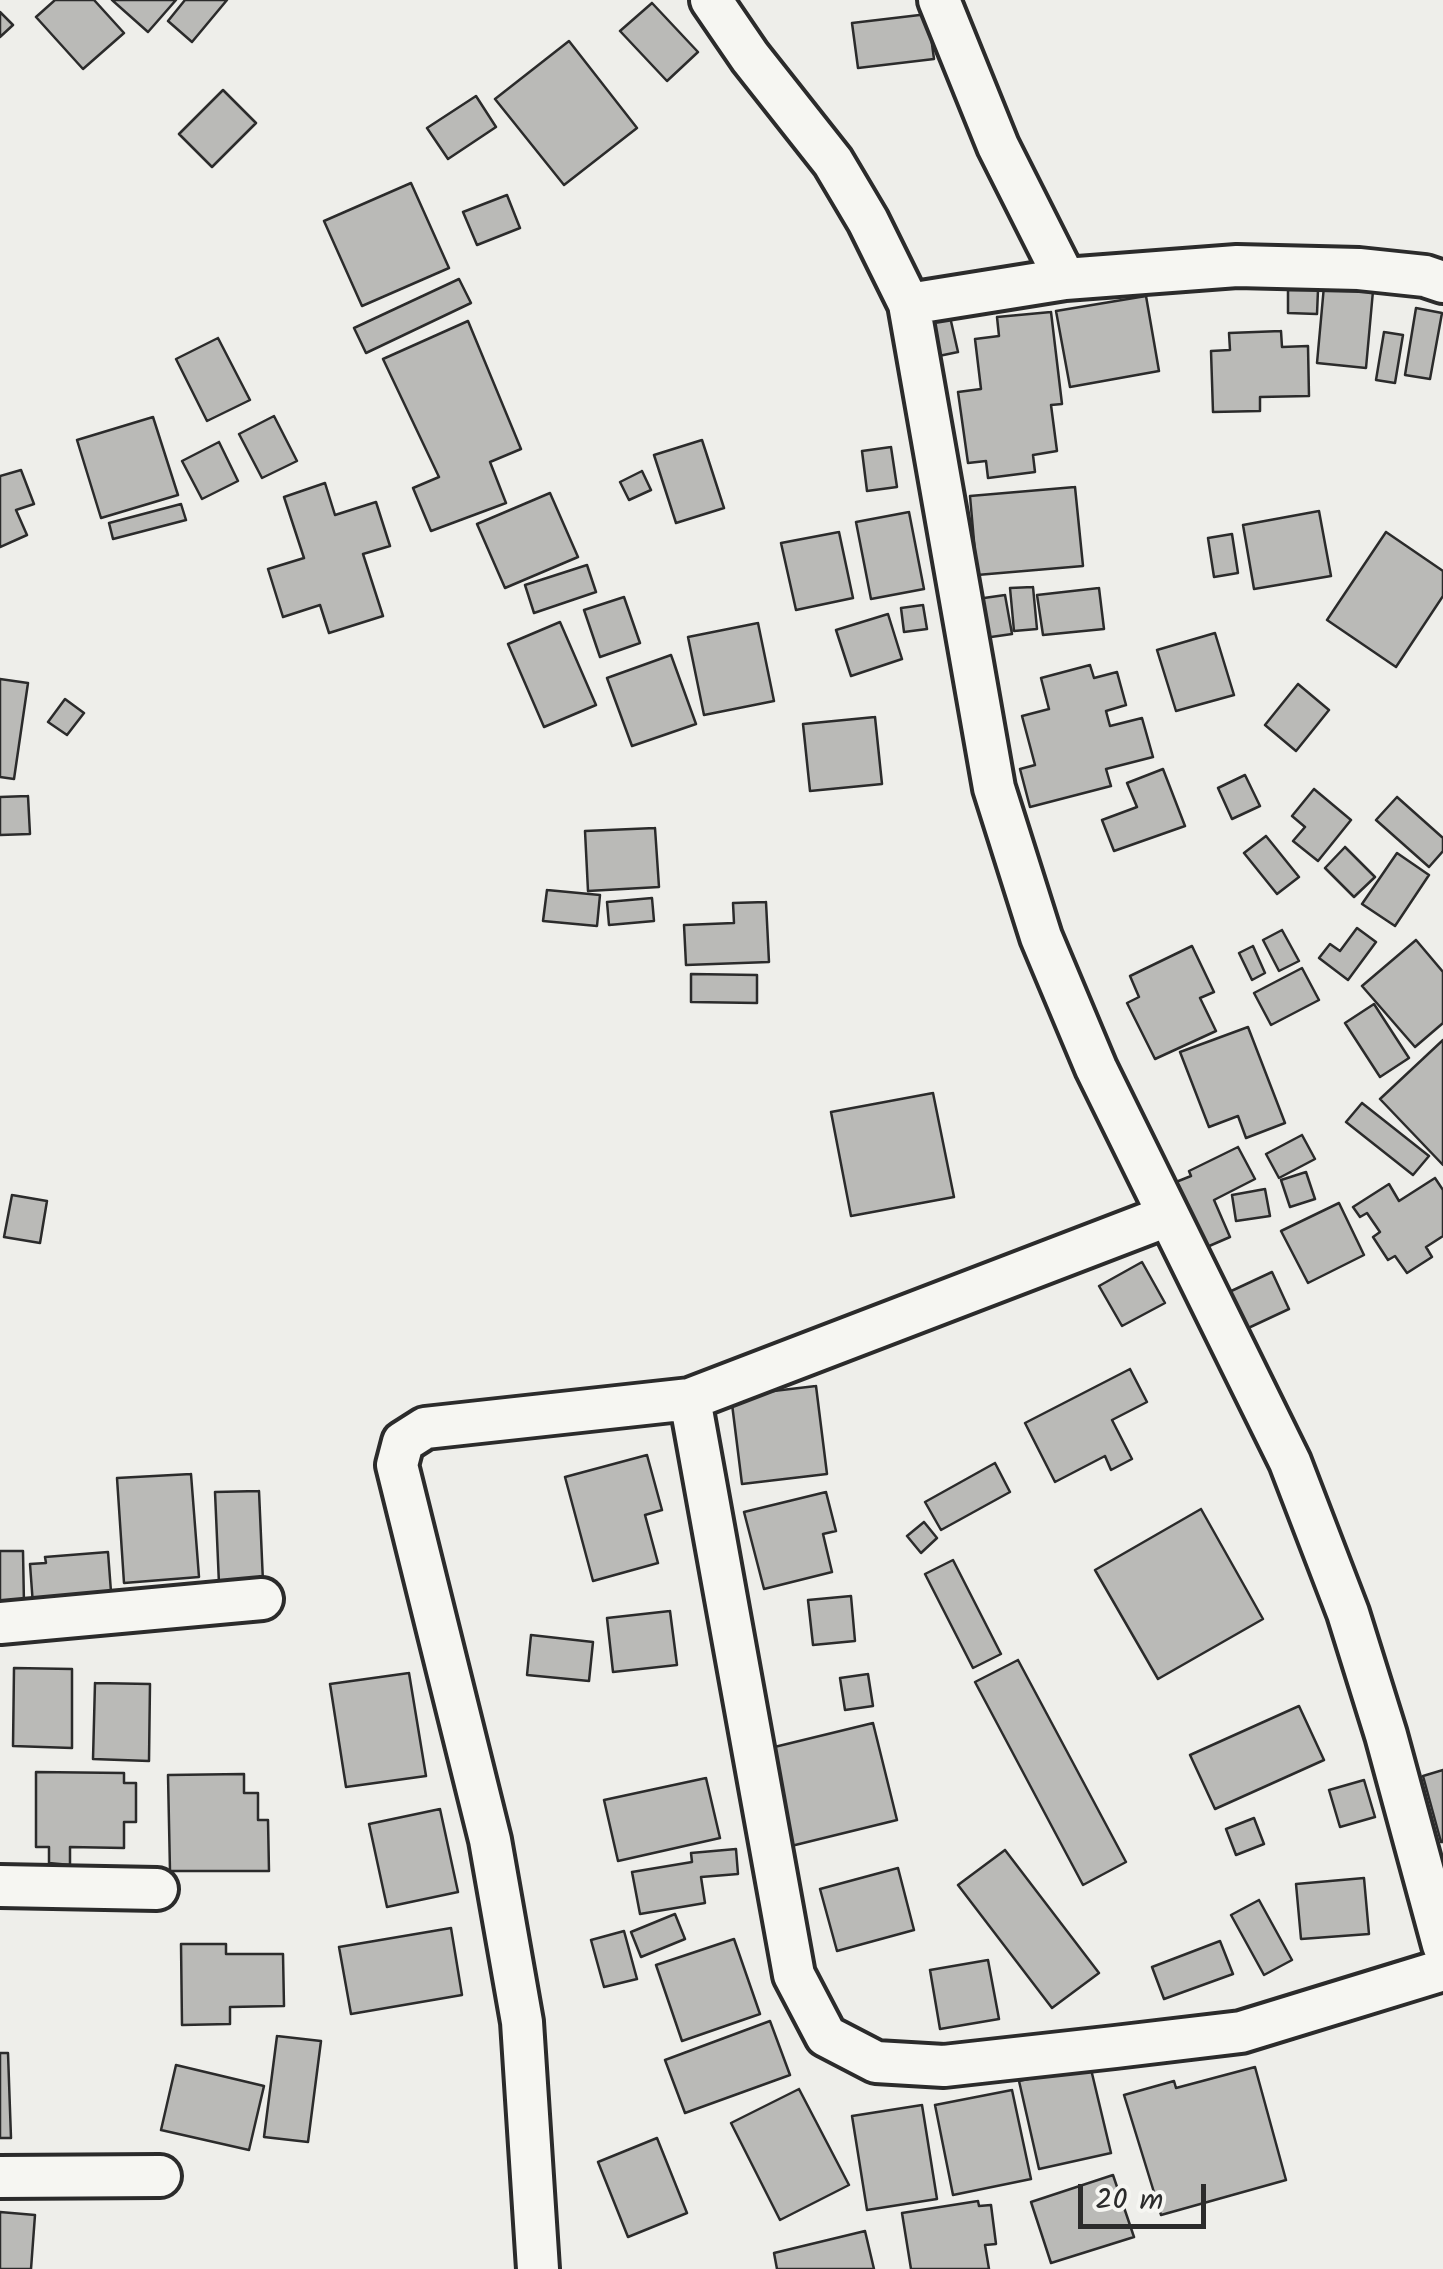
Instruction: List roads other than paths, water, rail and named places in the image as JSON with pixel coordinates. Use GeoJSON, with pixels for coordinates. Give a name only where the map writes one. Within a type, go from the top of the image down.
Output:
{"type":"FeatureCollection","features":[{"type":"Feature","properties":{"kind":"street"},"geometry":{"type":"LineString","coordinates":[[712,0],[750,58],[833,162],[868,221],[909,304],[994,788],[1041,937],[1096,1068],[1290,1462],[1348,1613],[1441,1933]]}},
{"type":"Feature","properties":{"kind":"street"},"geometry":{"type":"LineString","coordinates":[[939,0],[998,146],[1065,280]]}},
{"type":"Feature","properties":{"kind":"street"},"geometry":{"type":"LineString","coordinates":[[909,304],[1065,280],[1237,266],[1359,269],[1443,282]]}},
{"type":"Feature","properties":{"kind":"street"},"geometry":{"type":"LineString","coordinates":[[538,2269],[522,2022],[490,1840],[396,1465],[403,1442],[425,1428],[690,1399],[1167,1216]]}},
{"type":"Feature","properties":{"kind":"street"},"geometry":{"type":"LineString","coordinates":[[690,1399],[794,1975],[826,2036],[876,2062],[944,2066],[1116,2048],[1241,2032],[1443,1970]]}},
{"type":"Feature","properties":{"kind":"street"},"geometry":{"type":"LineString","coordinates":[[0,1623],[262,1599]]}},
{"type":"Feature","properties":{"kind":"street"},"geometry":{"type":"LineString","coordinates":[[0,1886],[157,1889]]}},
{"type":"Feature","properties":{"kind":"street"},"geometry":{"type":"LineString","coordinates":[[0,2177],[160,2176]]}}]}
